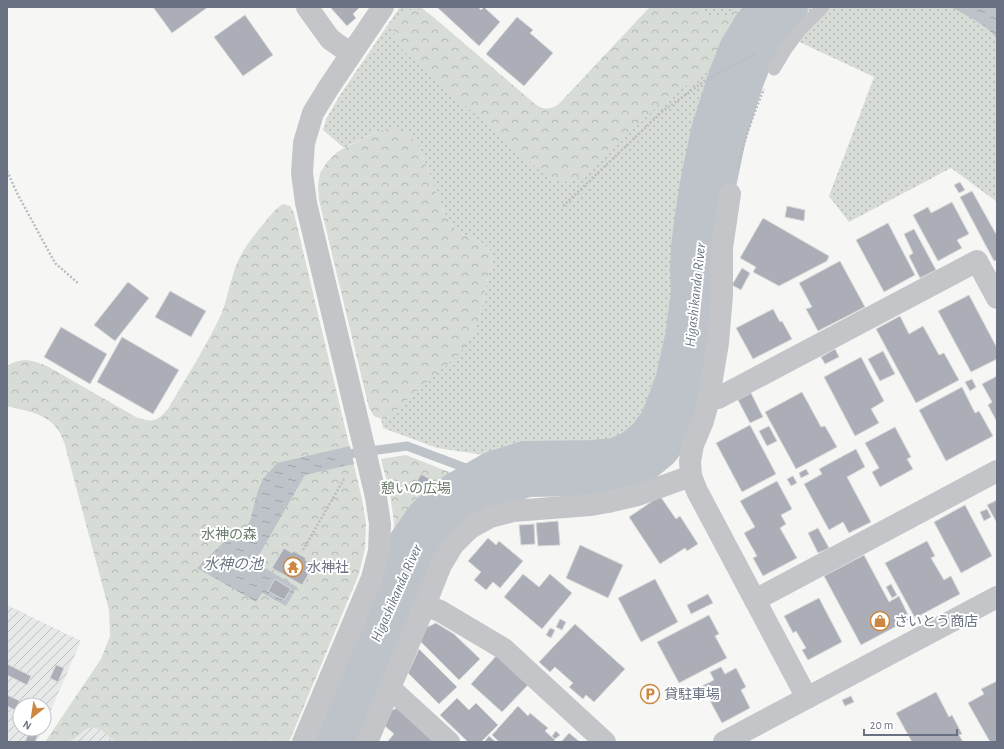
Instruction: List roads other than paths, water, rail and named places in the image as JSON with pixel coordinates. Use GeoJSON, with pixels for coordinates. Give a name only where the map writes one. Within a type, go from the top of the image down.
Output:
{"type":"FeatureCollection","features":[{"type":"Feature","properties":{"kind":"street"},"geometry":{"type":"LineString","coordinates":[[307,7],[330,39],[351,54]]}},
{"type":"Feature","properties":{"kind":"street"},"geometry":{"type":"LineString","coordinates":[[303,742],[372,578],[379,551],[380,524],[376,497],[363,440],[306,203],[302,173],[304,142],[313,114],[329,87],[383,7]]}},
{"type":"Feature","properties":{"kind":"street"},"geometry":{"type":"LineString","coordinates":[[730,194],[722,248],[722,294],[718,343],[703,421],[693,445],[690,461],[691,476],[697,491],[807,698]]}},
{"type":"Feature","properties":{"kind":"street"},"geometry":{"type":"LineString","coordinates":[[709,396],[718,398],[977,261],[997,298]]}},
{"type":"Feature","properties":{"kind":"street"},"geometry":{"type":"LineString","coordinates":[[755,600],[997,471]]}},
{"type":"Feature","properties":{"kind":"street"},"geometry":{"type":"LineString","coordinates":[[367,742],[442,565],[453,545],[470,528],[490,517],[513,511],[602,503],[638,495],[691,476]]}},
{"type":"Feature","properties":{"kind":"street"},"geometry":{"type":"LineString","coordinates":[[724,742],[997,597]]}},
{"type":"Feature","properties":{"kind":"street"},"geometry":{"type":"LineString","coordinates":[[425,605],[440,611],[504,649],[605,742]]}},
{"type":"Feature","properties":{"kind":"street"},"geometry":{"type":"LineString","coordinates":[[390,688],[449,742]]}},
{"type":"Feature","properties":{"kind":"lane"},"geometry":{"type":"LineString","coordinates":[[774,69],[800,30],[823,7]]}},
{"type":"Feature","properties":{"kind":"water"},"geometry":{"type":"Polygon","coordinates":[[[951,7],[997,7],[997,39],[982,25],[951,7]]]}},
{"type":"Feature","properties":{"kind":"water","name":"水神の池"},"geometry":{"type":"Polygon","coordinates":[[[350,446],[354,464],[305,475],[255,562],[297,587],[286,606],[262,593],[256,602],[197,568],[223,543],[238,538],[250,521],[258,490],[263,479],[277,463],[350,446]]]}},
{"type":"Feature","properties":{"kind":"waterway","name":"Higashikanda River"},"geometry":{"type":"LineString","coordinates":[[332,742],[411,553],[432,523],[460,499],[495,479],[526,469],[593,468],[616,466],[636,458],[654,443],[667,425],[683,383],[693,338],[699,293],[699,247],[707,189],[719,132],[746,53],[760,30],[780,7]]}},
{"type":"Feature","properties":{"kind":"waterway"},"geometry":{"type":"LineString","coordinates":[[341,455],[407,446],[495,479]]}},
{"type":"Feature","properties":{"kind":"place","name":"水神社"},"geometry":{"type":"Point","coordinates":[293,567]}},
{"type":"Feature","properties":{"kind":"place","name":"さいとう商店"},"geometry":{"type":"Point","coordinates":[880,621]}},
{"type":"Feature","properties":{"kind":"place","name":"貸駐車場"},"geometry":{"type":"Point","coordinates":[650,694]}},
{"type":"Feature","properties":{"kind":"park label","name":"憩いの広場"},"geometry":{"type":"Point","coordinates":[416,488]}},
{"type":"Feature","properties":{"kind":"park label","name":"水神の森"},"geometry":{"type":"Point","coordinates":[229,534]}}]}
